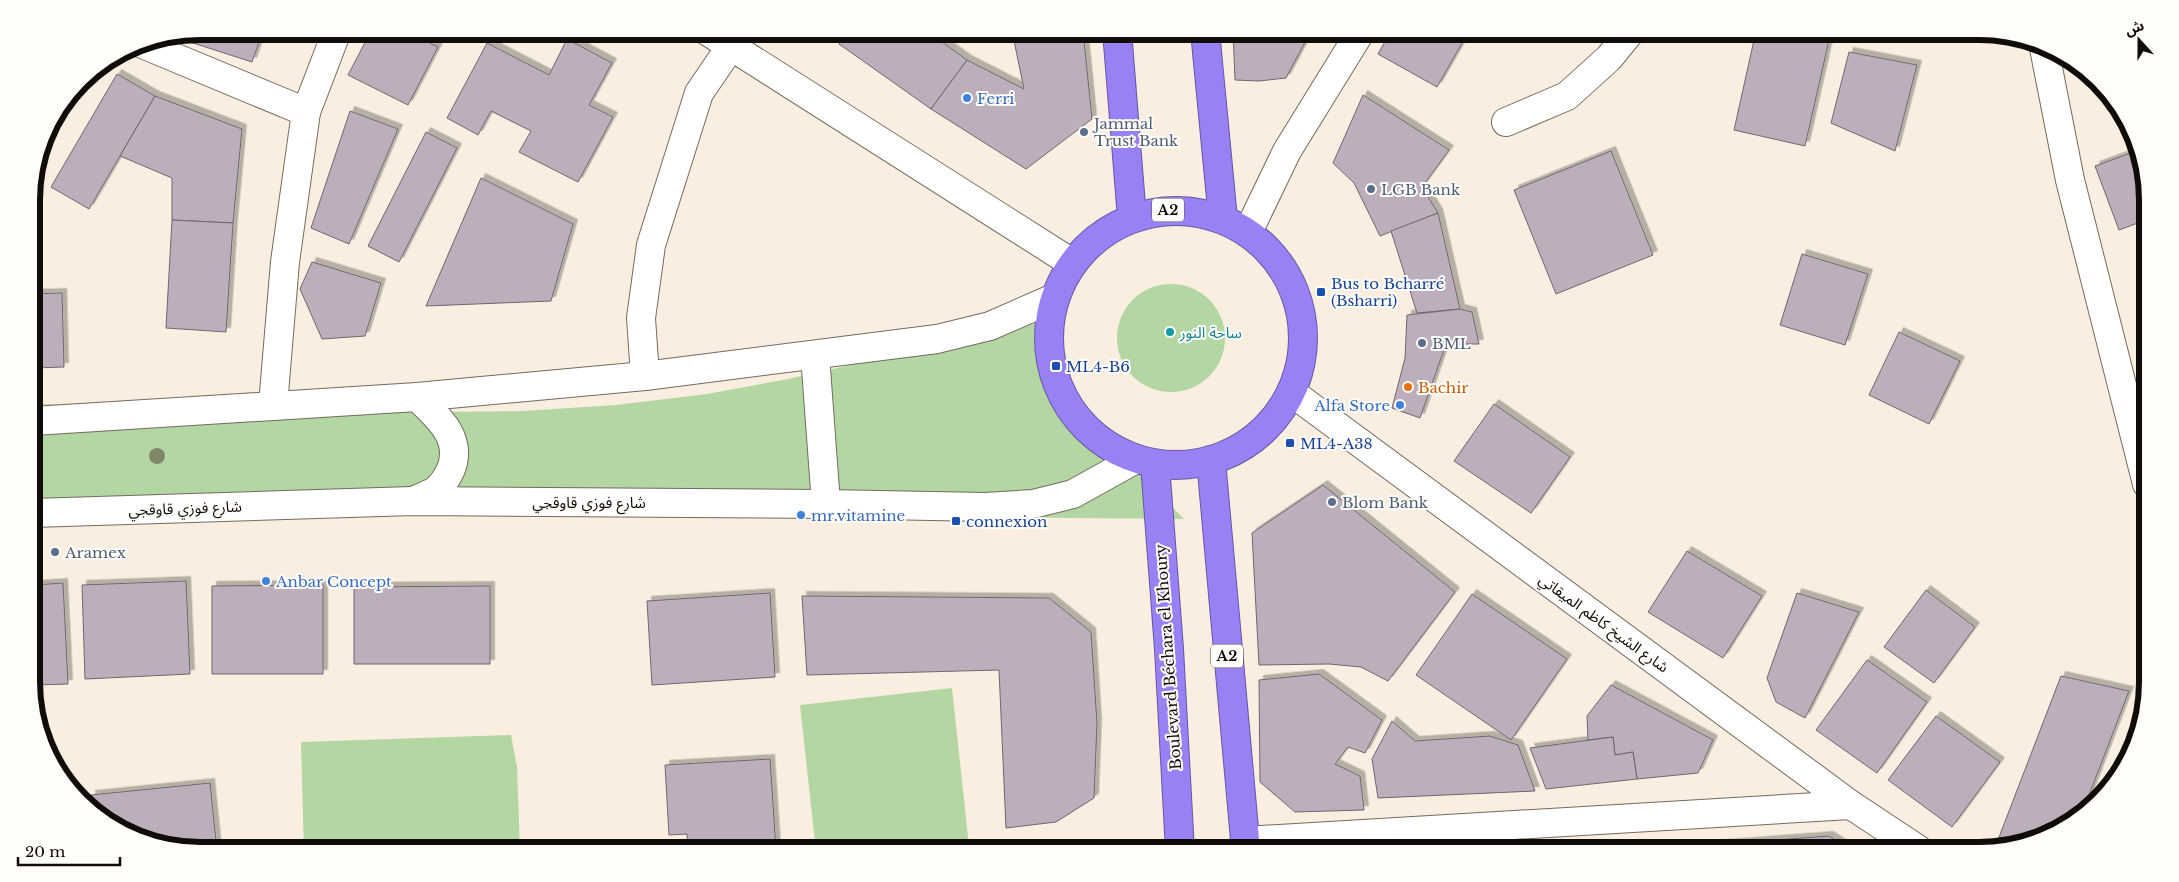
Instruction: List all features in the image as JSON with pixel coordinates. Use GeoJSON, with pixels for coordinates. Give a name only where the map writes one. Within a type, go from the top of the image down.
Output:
{"type":"FeatureCollection","features":[{"type":"Feature","properties":{"kind":"highway","name":"A2"},"geometry":{"type":"LineString","coordinates":[[1118,40],[1132,218]]}},
{"type":"Feature","properties":{"kind":"highway"},"geometry":{"type":"LineString","coordinates":[[1206,40],[1223,219]]}},
{"type":"Feature","properties":{"kind":"highway","name":"A2"},"geometry":{"type":"LineString","coordinates":[[1168,210],[1196,212],[1223,219],[1248,232],[1275,256],[1293,287],[1303,322],[1302,358],[1291,392],[1271,422],[1244,446],[1211,460],[1183,466],[1145,462],[1100,441],[1072,413],[1054,377],[1048,337],[1054,298],[1072,263],[1098,236],[1132,218],[1168,210]]}},
{"type":"Feature","properties":{"kind":"highway","name":"A2"},"geometry":{"type":"LineString","coordinates":[[1211,460],[1245,842]]}},
{"type":"Feature","properties":{"kind":"highway","name":"Boulevard Béchara el Khoury"},"geometry":{"type":"LineString","coordinates":[[1145,462],[1169,649],[1180,842]]}},
{"type":"Feature","properties":{"kind":"street"},"geometry":{"type":"LineString","coordinates":[[273,405],[285,262],[306,112],[334,40]]}},
{"type":"Feature","properties":{"kind":"street"},"geometry":{"type":"LineString","coordinates":[[721,40],[1072,263]]}},
{"type":"Feature","properties":{"kind":"street"},"geometry":{"type":"LineString","coordinates":[[1248,232],[1287,151],[1356,40]]}},
{"type":"Feature","properties":{"kind":"street"},"geometry":{"type":"LineString","coordinates":[[1506,122],[1567,96],[1609,58],[1624,40]]}},
{"type":"Feature","properties":{"kind":"street"},"geometry":{"type":"LineString","coordinates":[[645,376],[641,318],[650,245],[699,93],[731,46]]}},
{"type":"Feature","properties":{"kind":"street"},"geometry":{"type":"LineString","coordinates":[[152,48],[306,112]]}},
{"type":"Feature","properties":{"kind":"street"},"geometry":{"type":"LineString","coordinates":[[2045,55],[2070,180],[2139,452]]}},
{"type":"Feature","properties":{"kind":"street"},"geometry":{"type":"LineString","coordinates":[[40,421],[416,397],[645,376],[937,339],[990,326],[1054,298]]}},
{"type":"Feature","properties":{"kind":"street"},"geometry":{"type":"LineString","coordinates":[[816,355],[826,504]]}},
{"type":"Feature","properties":{"kind":"street","name":"شارع الشيخ كاظم الميقاتي"},"geometry":{"type":"LineString","coordinates":[[1291,392],[1851,805],[1907,842]]}},
{"type":"Feature","properties":{"kind":"street"},"geometry":{"type":"LineString","coordinates":[[413,501],[435,490],[446,480],[455,457],[453,441],[445,426],[416,397]]}},
{"type":"Feature","properties":{"kind":"street","name":"شارع فوزي قاوقجي"},"geometry":{"type":"LineString","coordinates":[[40,513],[413,501],[985,507],[1033,504],[1073,494],[1145,462]]}},
{"type":"Feature","properties":{"kind":"street"},"geometry":{"type":"LineString","coordinates":[[1304,842],[1851,805]]}},
{"type":"Feature","properties":{"kind":"green space"},"geometry":{"type":"Polygon","coordinates":[[[1171,284],[1192,288],[1209,300],[1221,317],[1225,338],[1221,359],[1209,376],[1192,388],[1171,392],[1150,388],[1133,376],[1121,359],[1117,338],[1121,317],[1133,300],[1150,288],[1171,284]]]}},
{"type":"Feature","properties":{"kind":"green space"},"geometry":{"type":"Polygon","coordinates":[[[1038,323],[1067,387],[1115,449],[1184,519],[40,508],[40,404],[340,408],[432,412],[523,411],[616,405],[707,394],[788,379],[868,361],[948,338],[1038,323]]]}},
{"type":"Feature","properties":{"kind":"green space"},"geometry":{"type":"Polygon","coordinates":[[[952,688],[969,842],[815,842],[800,705],[952,688]]]}},
{"type":"Feature","properties":{"kind":"green space"},"geometry":{"type":"Polygon","coordinates":[[[511,735],[517,767],[520,842],[304,842],[301,742],[511,735]]]}},
{"type":"Feature","properties":{"kind":"building"},"geometry":{"type":"Polygon","coordinates":[[[190,40],[260,40],[252,62],[187,41],[190,40]]]}},
{"type":"Feature","properties":{"kind":"building"},"geometry":{"type":"Polygon","coordinates":[[[366,40],[424,40],[438,47],[408,105],[348,75],[366,40]]]}},
{"type":"Feature","properties":{"kind":"building"},"geometry":{"type":"Polygon","coordinates":[[[566,40],[612,63],[589,105],[613,117],[578,182],[519,152],[531,131],[491,111],[478,135],[447,118],[487,43],[549,75],[566,40]]]}},
{"type":"Feature","properties":{"kind":"building"},"geometry":{"type":"Polygon","coordinates":[[[842,40],[939,40],[967,60],[931,109],[839,44],[842,40]]]}},
{"type":"Feature","properties":{"kind":"building"},"geometry":{"type":"Polygon","coordinates":[[[1014,40],[1084,40],[1092,119],[1026,169],[931,109],[967,60],[1024,89],[1014,40]]]}},
{"type":"Feature","properties":{"kind":"building"},"geometry":{"type":"Polygon","coordinates":[[[1233,40],[1306,40],[1286,78],[1259,81],[1235,80],[1233,40]]]}},
{"type":"Feature","properties":{"kind":"building"},"geometry":{"type":"Polygon","coordinates":[[[1386,40],[1464,40],[1437,87],[1378,54],[1386,40]]]}},
{"type":"Feature","properties":{"kind":"building"},"geometry":{"type":"Polygon","coordinates":[[[1754,40],[1829,40],[1805,146],[1734,130],[1754,40]]]}},
{"type":"Feature","properties":{"kind":"building"},"geometry":{"type":"Polygon","coordinates":[[[1849,52],[1917,65],[1895,151],[1831,123],[1849,52]]]}},
{"type":"Feature","properties":{"kind":"building"},"geometry":{"type":"Polygon","coordinates":[[[117,74],[155,96],[89,209],[51,187],[117,74]]]}},
{"type":"Feature","properties":{"kind":"building"},"geometry":{"type":"Polygon","coordinates":[[[1363,95],[1449,150],[1422,187],[1438,213],[1380,236],[1354,183],[1333,163],[1363,95]]]}},
{"type":"Feature","properties":{"kind":"building"},"geometry":{"type":"Polygon","coordinates":[[[155,96],[242,129],[233,223],[172,220],[172,178],[120,156],[155,96]]]}},
{"type":"Feature","properties":{"kind":"building"},"geometry":{"type":"Polygon","coordinates":[[[350,111],[398,129],[349,244],[311,228],[350,111]]]}},
{"type":"Feature","properties":{"kind":"building"},"geometry":{"type":"Polygon","coordinates":[[[426,132],[457,148],[399,262],[368,246],[426,132]]]}},
{"type":"Feature","properties":{"kind":"building"},"geometry":{"type":"Polygon","coordinates":[[[1611,151],[1653,255],[1556,294],[1514,190],[1611,151]]]}},
{"type":"Feature","properties":{"kind":"building"},"geometry":{"type":"Polygon","coordinates":[[[2132,153],[2138,179],[2139,223],[2119,230],[2095,166],[2132,153]]]}},
{"type":"Feature","properties":{"kind":"building"},"geometry":{"type":"Polygon","coordinates":[[[481,178],[573,224],[551,301],[426,306],[481,178]]]}},
{"type":"Feature","properties":{"kind":"building"},"geometry":{"type":"Polygon","coordinates":[[[1438,213],[1460,309],[1417,313],[1391,231],[1438,213]]]}},
{"type":"Feature","properties":{"kind":"building"},"geometry":{"type":"Polygon","coordinates":[[[172,220],[233,223],[226,332],[166,328],[172,220]]]}},
{"type":"Feature","properties":{"kind":"building"},"geometry":{"type":"Polygon","coordinates":[[[1802,254],[1868,274],[1845,345],[1780,325],[1802,254]]]}},
{"type":"Feature","properties":{"kind":"building"},"geometry":{"type":"Polygon","coordinates":[[[312,262],[381,283],[365,336],[322,339],[300,289],[312,262]]]}},
{"type":"Feature","properties":{"kind":"building"},"geometry":{"type":"Polygon","coordinates":[[[62,293],[64,367],[40,368],[40,294],[62,293]]]}},
{"type":"Feature","properties":{"kind":"building"},"geometry":{"type":"Polygon","coordinates":[[[1460,309],[1472,312],[1479,344],[1446,344],[1420,418],[1392,408],[1405,358],[1407,315],[1460,309]]]}},
{"type":"Feature","properties":{"kind":"building"},"geometry":{"type":"Polygon","coordinates":[[[1899,332],[1960,361],[1929,424],[1869,395],[1899,332]]]}},
{"type":"Feature","properties":{"kind":"building"},"geometry":{"type":"Polygon","coordinates":[[[1494,404],[1570,457],[1531,513],[1454,461],[1494,404]]]}},
{"type":"Feature","properties":{"kind":"building"},"geometry":{"type":"Polygon","coordinates":[[[1323,485],[1455,592],[1388,681],[1361,667],[1329,664],[1259,665],[1252,533],[1323,485]]]}},
{"type":"Feature","properties":{"kind":"building"},"geometry":{"type":"Polygon","coordinates":[[[1687,551],[1762,596],[1723,658],[1648,612],[1687,551]]]}},
{"type":"Feature","properties":{"kind":"building"},"geometry":{"type":"Polygon","coordinates":[[[186,581],[190,674],[85,679],[82,585],[186,581]]]}},
{"type":"Feature","properties":{"kind":"building"},"geometry":{"type":"Polygon","coordinates":[[[63,583],[68,684],[40,685],[40,585],[63,583]]]}},
{"type":"Feature","properties":{"kind":"building"},"geometry":{"type":"Polygon","coordinates":[[[323,585],[323,674],[212,674],[212,586],[323,585]]]}},
{"type":"Feature","properties":{"kind":"building"},"geometry":{"type":"Polygon","coordinates":[[[490,586],[490,664],[354,664],[354,587],[490,586]]]}},
{"type":"Feature","properties":{"kind":"building"},"geometry":{"type":"Polygon","coordinates":[[[1926,590],[1975,627],[1934,683],[1884,647],[1926,590]]]}},
{"type":"Feature","properties":{"kind":"building"},"geometry":{"type":"Polygon","coordinates":[[[770,593],[775,677],[652,685],[647,601],[770,593]]]}},
{"type":"Feature","properties":{"kind":"building"},"geometry":{"type":"Polygon","coordinates":[[[1797,593],[1859,612],[1805,718],[1776,702],[1767,678],[1797,593]]]}},
{"type":"Feature","properties":{"kind":"building"},"geometry":{"type":"Polygon","coordinates":[[[1472,594],[1567,659],[1511,740],[1416,675],[1472,594]]]}},
{"type":"Feature","properties":{"kind":"building"},"geometry":{"type":"Polygon","coordinates":[[[802,596],[1049,598],[1091,632],[1097,723],[1094,798],[1056,822],[1006,828],[999,670],[807,675],[802,596]]]}},
{"type":"Feature","properties":{"kind":"building"},"geometry":{"type":"Polygon","coordinates":[[[1867,660],[1927,702],[1877,773],[1816,730],[1867,660]]]}},
{"type":"Feature","properties":{"kind":"building"},"geometry":{"type":"Polygon","coordinates":[[[1319,674],[1382,720],[1365,753],[1348,747],[1335,764],[1360,776],[1364,810],[1295,812],[1260,782],[1259,680],[1319,674]]]}},
{"type":"Feature","properties":{"kind":"building"},"geometry":{"type":"Polygon","coordinates":[[[2061,676],[2129,691],[2088,799],[2059,821],[2040,830],[1998,841],[2061,676]]]}},
{"type":"Feature","properties":{"kind":"building"},"geometry":{"type":"Polygon","coordinates":[[[1611,685],[1713,740],[1698,773],[1637,779],[1633,752],[1615,755],[1613,737],[1588,740],[1587,716],[1611,685]]]}},
{"type":"Feature","properties":{"kind":"building"},"geometry":{"type":"Polygon","coordinates":[[[1936,716],[2000,762],[1952,827],[1888,780],[1936,716]]]}},
{"type":"Feature","properties":{"kind":"building"},"geometry":{"type":"Polygon","coordinates":[[[1392,721],[1415,741],[1490,736],[1518,745],[1535,791],[1378,798],[1372,759],[1392,721]]]}},
{"type":"Feature","properties":{"kind":"building"},"geometry":{"type":"Polygon","coordinates":[[[1613,737],[1615,755],[1633,752],[1637,779],[1546,789],[1530,748],[1613,737]]]}},
{"type":"Feature","properties":{"kind":"building"},"geometry":{"type":"Polygon","coordinates":[[[770,759],[776,842],[687,842],[687,834],[669,835],[665,765],[770,759]]]}},
{"type":"Feature","properties":{"kind":"building"},"geometry":{"type":"Polygon","coordinates":[[[210,783],[216,842],[190,842],[169,839],[149,833],[111,815],[95,802],[91,795],[210,783]]]}},
{"type":"Feature","properties":{"kind":"building"},"geometry":{"type":"Polygon","coordinates":[[[1829,836],[1838,842],[1750,842],[1829,836]]]}},
{"type":"Feature","properties":{"kind":"place","name":"Ferri"},"geometry":{"type":"Point","coordinates":[967,98]}},
{"type":"Feature","properties":{"kind":"place","name":"Jammal Trust Bank"},"geometry":{"type":"Point","coordinates":[1084,132]}},
{"type":"Feature","properties":{"kind":"place","name":"LGB Bank"},"geometry":{"type":"Point","coordinates":[1371,189]}},
{"type":"Feature","properties":{"kind":"place","name":"Bus to Bcharré (Bsharri)"},"geometry":{"type":"Point","coordinates":[1321,292]}},
{"type":"Feature","properties":{"kind":"place","name":"ساحة النور"},"geometry":{"type":"Point","coordinates":[1170,332]}},
{"type":"Feature","properties":{"kind":"place","name":"BML"},"geometry":{"type":"Point","coordinates":[1422,343]}},
{"type":"Feature","properties":{"kind":"place","name":"ML4-B6"},"geometry":{"type":"Point","coordinates":[1056,366]}},
{"type":"Feature","properties":{"kind":"place","name":"Bachir"},"geometry":{"type":"Point","coordinates":[1408,387]}},
{"type":"Feature","properties":{"kind":"place","name":"Alfa Store"},"geometry":{"type":"Point","coordinates":[1400,405]}},
{"type":"Feature","properties":{"kind":"place","name":"ML4-A38"},"geometry":{"type":"Point","coordinates":[1290,443]}},
{"type":"Feature","properties":{"kind":"place","name":"Blom Bank"},"geometry":{"type":"Point","coordinates":[1332,502]}},
{"type":"Feature","properties":{"kind":"place","name":"mr.vitamine"},"geometry":{"type":"Point","coordinates":[801,515]}},
{"type":"Feature","properties":{"kind":"place","name":"connexion"},"geometry":{"type":"Point","coordinates":[956,521]}},
{"type":"Feature","properties":{"kind":"place","name":"Aramex"},"geometry":{"type":"Point","coordinates":[55,552]}},
{"type":"Feature","properties":{"kind":"place","name":"Anbar Concept"},"geometry":{"type":"Point","coordinates":[266,581]}}]}
